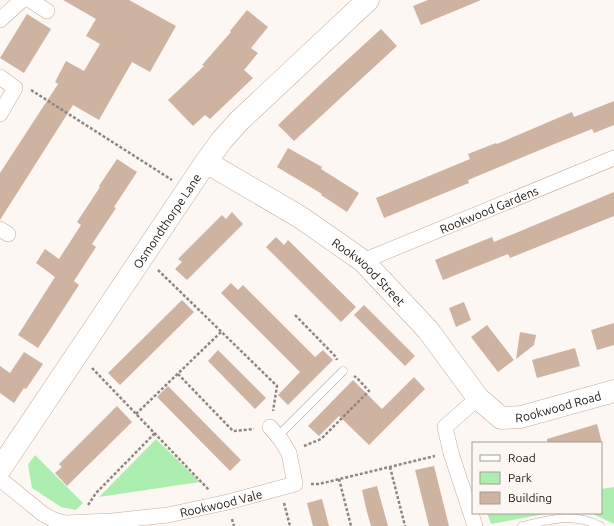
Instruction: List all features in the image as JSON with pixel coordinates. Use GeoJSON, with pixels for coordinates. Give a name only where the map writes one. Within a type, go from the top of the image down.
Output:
{"type":"FeatureCollection","features":[{"type":"Feature","properties":{"kind":"street"},"geometry":{"type":"LineString","coordinates":[[0,20],[22,0]]}},
{"type":"Feature","properties":{"kind":"street"},"geometry":{"type":"LineString","coordinates":[[30,0],[47,11]]}},
{"type":"Feature","properties":{"kind":"street","name":"Osmondthorpe Lane"},"geometry":{"type":"LineString","coordinates":[[0,469],[222,140],[240,121],[368,0]]}},
{"type":"Feature","properties":{"kind":"street"},"geometry":{"type":"LineString","coordinates":[[0,78],[15,88],[0,114]]}},
{"type":"Feature","properties":{"kind":"street","name":"Rookwood Gardens"},"geometry":{"type":"LineString","coordinates":[[363,262],[614,158]]}},
{"type":"Feature","properties":{"kind":"street","name":"Rookwood Street"},"geometry":{"type":"LineString","coordinates":[[206,162],[300,217],[363,262],[428,330],[478,398],[501,418]]}},
{"type":"Feature","properties":{"kind":"street","name":"Rookwood Road"},"geometry":{"type":"LineString","coordinates":[[501,418],[521,417],[614,391]]}},
{"type":"Feature","properties":{"kind":"street"},"geometry":{"type":"LineString","coordinates":[[474,526],[451,453],[445,427],[478,398]]}},
{"type":"Feature","properties":{"kind":"street"},"geometry":{"type":"LineString","coordinates":[[274,432],[289,453],[295,484]]}},
{"type":"Feature","properties":{"kind":"street","name":"Rookwood Vale"},"geometry":{"type":"LineString","coordinates":[[0,479],[44,514],[65,523],[168,516],[295,484]]}},
{"type":"Feature","properties":{"kind":"lane"},"geometry":{"type":"LineString","coordinates":[[274,432],[344,371]]}},
{"type":"Feature","properties":{"kind":"lane"},"geometry":{"type":"LineString","coordinates":[[522,526],[570,517],[590,521],[600,526]]}},
{"type":"Feature","properties":{"kind":"path"},"geometry":{"type":"LineString","coordinates":[[15,88],[28,89],[187,190]]}},
{"type":"Feature","properties":{"kind":"path"},"geometry":{"type":"LineString","coordinates":[[143,256],[277,386],[274,432],[233,431],[178,374]]}},
{"type":"Feature","properties":{"kind":"path"},"geometry":{"type":"LineString","coordinates":[[136,414],[221,332]]}},
{"type":"Feature","properties":{"kind":"path"},"geometry":{"type":"LineString","coordinates":[[78,353],[222,503]]}},
{"type":"Feature","properties":{"kind":"path"},"geometry":{"type":"LineString","coordinates":[[77,523],[96,493],[155,433]]}},
{"type":"Feature","properties":{"kind":"path"},"geometry":{"type":"LineString","coordinates":[[295,484],[319,484],[451,453]]}},
{"type":"Feature","properties":{"kind":"path"},"geometry":{"type":"LineString","coordinates":[[390,467],[405,526]]}},
{"type":"Feature","properties":{"kind":"path"},"geometry":{"type":"LineString","coordinates":[[339,479],[351,526]]}},
{"type":"Feature","properties":{"kind":"path"},"geometry":{"type":"LineString","coordinates":[[280,489],[290,526]]}},
{"type":"Feature","properties":{"kind":"green space"},"geometry":{"type":"Polygon","coordinates":[[[156,439],[200,482],[99,497],[156,439]]]}},
{"type":"Feature","properties":{"kind":"green space"},"geometry":{"type":"Polygon","coordinates":[[[35,455],[83,503],[76,510],[61,507],[32,488],[28,465],[35,455]]]}},
{"type":"Feature","properties":{"kind":"green space"},"geometry":{"type":"Polygon","coordinates":[[[614,487],[614,524],[593,514],[602,514],[602,489],[614,487]]]}},
{"type":"Feature","properties":{"kind":"green space"},"geometry":{"type":"Polygon","coordinates":[[[487,514],[545,514],[491,524],[487,514]]]}},
{"type":"Feature","properties":{"kind":"building"},"geometry":{"type":"Polygon","coordinates":[[[63,0],[129,0],[176,26],[150,72],[132,62],[99,120],[73,105],[0,220],[0,173],[58,84],[55,82],[66,61],[84,71],[100,44],[86,36],[96,19],[63,0]]]}},
{"type":"Feature","properties":{"kind":"building"},"geometry":{"type":"Polygon","coordinates":[[[428,0],[481,0],[421,25],[413,6],[428,0]]]}},
{"type":"Feature","properties":{"kind":"building"},"geometry":{"type":"Polygon","coordinates":[[[247,10],[268,27],[251,48],[258,53],[244,70],[253,78],[210,119],[205,115],[193,126],[168,100],[204,66],[202,65],[231,32],[230,31],[247,10]]]}},
{"type":"Feature","properties":{"kind":"building"},"geometry":{"type":"Polygon","coordinates":[[[27,14],[51,29],[24,73],[0,58],[27,14]]]}},
{"type":"Feature","properties":{"kind":"building"},"geometry":{"type":"Polygon","coordinates":[[[381,29],[397,46],[294,141],[278,125],[381,29]]]}},
{"type":"Feature","properties":{"kind":"building"},"geometry":{"type":"Polygon","coordinates":[[[614,101],[614,125],[594,133],[592,129],[552,145],[468,180],[469,183],[384,218],[376,198],[470,159],[468,154],[496,143],[497,144],[572,112],[574,117],[614,101]]]}},
{"type":"Feature","properties":{"kind":"building"},"geometry":{"type":"Polygon","coordinates":[[[288,148],[322,167],[321,169],[359,193],[347,212],[321,195],[322,194],[277,167],[288,148]]]}},
{"type":"Feature","properties":{"kind":"building"},"geometry":{"type":"Polygon","coordinates":[[[117,159],[137,172],[114,207],[116,208],[92,244],[96,247],[74,281],[79,285],[38,348],[18,335],[55,277],[36,263],[45,249],[59,259],[81,225],[77,222],[117,159]]]}},
{"type":"Feature","properties":{"kind":"building"},"geometry":{"type":"Polygon","coordinates":[[[614,192],[614,216],[510,258],[508,254],[443,280],[435,260],[492,237],[494,242],[614,192]]]}},
{"type":"Feature","properties":{"kind":"building"},"geometry":{"type":"Polygon","coordinates":[[[232,212],[243,224],[187,280],[175,269],[182,262],[178,259],[222,215],[226,219],[232,212]]]}},
{"type":"Feature","properties":{"kind":"building"},"geometry":{"type":"Polygon","coordinates":[[[276,237],[284,245],[288,240],[356,307],[341,322],[266,247],[276,237]]]}},
{"type":"Feature","properties":{"kind":"building"},"geometry":{"type":"Polygon","coordinates":[[[231,283],[238,290],[243,285],[315,357],[323,350],[333,360],[288,405],[278,395],[300,372],[221,293],[231,283]]]}},
{"type":"Feature","properties":{"kind":"building"},"geometry":{"type":"Polygon","coordinates":[[[182,300],[194,312],[120,385],[108,373],[182,300]]]}},
{"type":"Feature","properties":{"kind":"building"},"geometry":{"type":"Polygon","coordinates":[[[464,302],[471,320],[456,327],[449,308],[464,302]]]}},
{"type":"Feature","properties":{"kind":"building"},"geometry":{"type":"Polygon","coordinates":[[[364,305],[415,356],[405,366],[354,315],[364,305]]]}},
{"type":"Feature","properties":{"kind":"building"},"geometry":{"type":"Polygon","coordinates":[[[614,323],[614,345],[597,350],[591,330],[614,323]]]}},
{"type":"Feature","properties":{"kind":"building"},"geometry":{"type":"Polygon","coordinates":[[[487,325],[514,360],[498,372],[471,337],[487,325]]]}},
{"type":"Feature","properties":{"kind":"building"},"geometry":{"type":"Polygon","coordinates":[[[520,332],[536,335],[534,345],[516,359],[520,332]]]}},
{"type":"Feature","properties":{"kind":"building"},"geometry":{"type":"Polygon","coordinates":[[[575,348],[580,366],[537,378],[532,360],[575,348]]]}},
{"type":"Feature","properties":{"kind":"building"},"geometry":{"type":"Polygon","coordinates":[[[218,350],[266,398],[255,409],[208,361],[218,350]]]}},
{"type":"Feature","properties":{"kind":"building"},"geometry":{"type":"Polygon","coordinates":[[[24,352],[43,364],[26,389],[24,388],[14,403],[0,393],[0,366],[10,373],[24,352]]]}},
{"type":"Feature","properties":{"kind":"building"},"geometry":{"type":"Polygon","coordinates":[[[414,377],[425,389],[369,445],[339,416],[319,436],[308,426],[353,380],[382,409],[414,377]]]}},
{"type":"Feature","properties":{"kind":"building"},"geometry":{"type":"Polygon","coordinates":[[[168,386],[241,460],[230,471],[157,397],[168,386]]]}},
{"type":"Feature","properties":{"kind":"building"},"geometry":{"type":"Polygon","coordinates":[[[117,406],[132,422],[67,486],[55,473],[62,467],[59,464],[117,406]]]}},
{"type":"Feature","properties":{"kind":"building"},"geometry":{"type":"Polygon","coordinates":[[[597,424],[602,442],[547,442],[547,439],[597,424]]]}},
{"type":"Feature","properties":{"kind":"building"},"geometry":{"type":"Polygon","coordinates":[[[434,466],[449,526],[429,526],[415,470],[434,466]]]}},
{"type":"Feature","properties":{"kind":"building"},"geometry":{"type":"Polygon","coordinates":[[[377,486],[388,526],[371,526],[367,512],[362,490],[377,486]]]}},
{"type":"Feature","properties":{"kind":"building"},"geometry":{"type":"Polygon","coordinates":[[[322,499],[329,526],[313,526],[307,503],[322,499]]]}}]}
